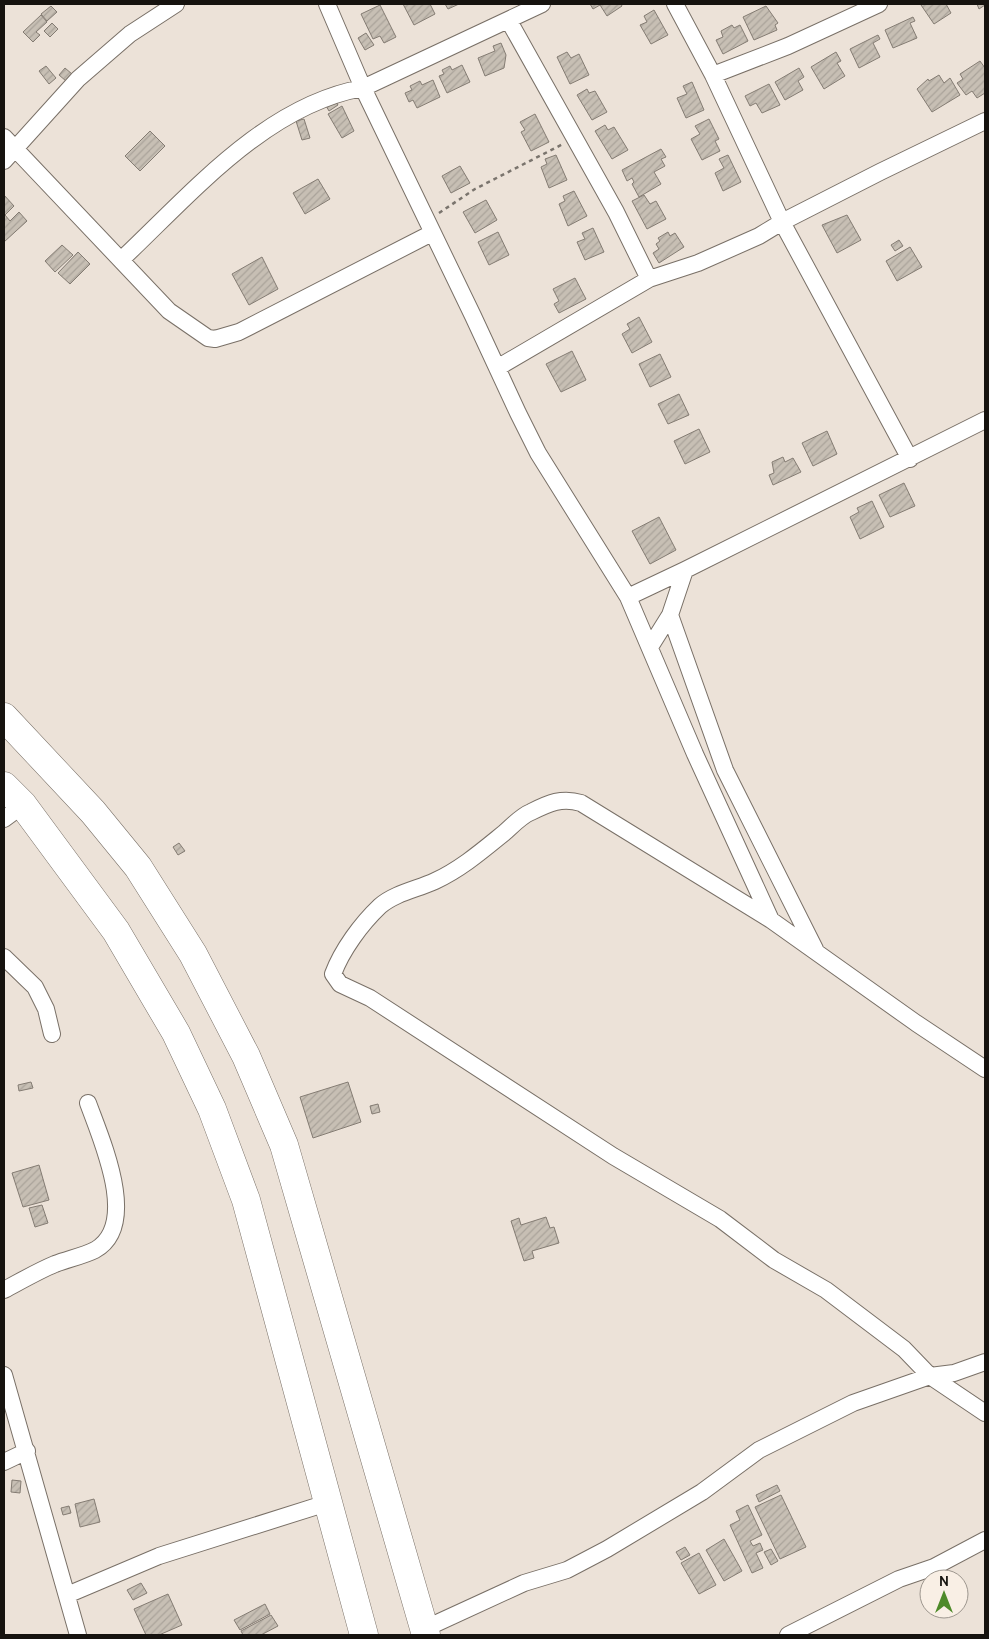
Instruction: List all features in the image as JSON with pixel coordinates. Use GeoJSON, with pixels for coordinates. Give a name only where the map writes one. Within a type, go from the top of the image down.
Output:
{"type":"FeatureCollection","features":[{"type":"Feature","properties":{"kind":"highway"},"geometry":{"type":"LineString","coordinates":[[4,717],[93,812],[138,866],[197,961],[246,1056],[284,1145],[425,1632]]}},
{"type":"Feature","properties":{"kind":"highway"},"geometry":{"type":"LineString","coordinates":[[4,786],[13,812],[116,931],[176,1033],[212,1109],[246,1200],[364,1635]]}},
{"type":"Feature","properties":{"kind":"street"},"geometry":{"type":"LineString","coordinates":[[4,161],[78,79],[130,34],[176,4]]}},
{"type":"Feature","properties":{"kind":"street"},"geometry":{"type":"LineString","coordinates":[[327,4],[363,88],[538,453],[628,597],[714,796],[771,920]]}},
{"type":"Feature","properties":{"kind":"street"},"geometry":{"type":"LineString","coordinates":[[122,259],[222,164],[260,133],[306,107],[343,92],[363,88],[542,4]]}},
{"type":"Feature","properties":{"kind":"street"},"geometry":{"type":"LineString","coordinates":[[675,4],[713,75],[782,222],[910,459]]}},
{"type":"Feature","properties":{"kind":"street"},"geometry":{"type":"LineString","coordinates":[[713,75],[788,46],[879,4]]}},
{"type":"Feature","properties":{"kind":"street"},"geometry":{"type":"LineString","coordinates":[[509,21],[616,212],[649,279]]}},
{"type":"Feature","properties":{"kind":"street"},"geometry":{"type":"LineString","coordinates":[[497,368],[649,279],[698,263],[759,236],[782,222],[985,121]]}},
{"type":"Feature","properties":{"kind":"street"},"geometry":{"type":"LineString","coordinates":[[4,137],[122,259],[169,311],[208,338],[216,340],[239,332],[429,227]]}},
{"type":"Feature","properties":{"kind":"street"},"geometry":{"type":"LineString","coordinates":[[628,597],[910,459],[985,420]]}},
{"type":"Feature","properties":{"kind":"street"},"geometry":{"type":"LineString","coordinates":[[650,647],[670,615],[685,570]]}},
{"type":"Feature","properties":{"kind":"street"},"geometry":{"type":"LineString","coordinates":[[670,615],[692,682],[737,796],[816,952]]}},
{"type":"Feature","properties":{"kind":"street"},"geometry":{"type":"LineString","coordinates":[[714,796],[737,796]]}},
{"type":"Feature","properties":{"kind":"street"},"geometry":{"type":"LineString","coordinates":[[985,1069],[771,920],[581,803],[568,799],[556,801],[528,813],[476,856],[437,880],[403,893],[381,905],[362,926],[338,959],[333,974],[340,984],[370,998],[613,1156],[720,1219],[774,1260],[826,1290],[904,1349],[930,1376],[985,1414]]}},
{"type":"Feature","properties":{"kind":"street"},"geometry":{"type":"LineString","coordinates":[[4,957],[35,987],[46,1008],[52,1034]]}},
{"type":"Feature","properties":{"kind":"street"},"geometry":{"type":"LineString","coordinates":[[4,1290],[54,1264],[95,1250],[105,1242],[114,1226],[117,1197],[88,1104]]}},
{"type":"Feature","properties":{"kind":"street"},"geometry":{"type":"LineString","coordinates":[[425,1632],[524,1582],[567,1570],[652,1524],[702,1492],[759,1450],[853,1403],[930,1376],[954,1373],[985,1362]]}},
{"type":"Feature","properties":{"kind":"street"},"geometry":{"type":"LineString","coordinates":[[4,1375],[78,1635]]}},
{"type":"Feature","properties":{"kind":"street"},"geometry":{"type":"LineString","coordinates":[[4,1462],[27,1451]]}},
{"type":"Feature","properties":{"kind":"street"},"geometry":{"type":"LineString","coordinates":[[67,1595],[159,1556],[327,1503]]}},
{"type":"Feature","properties":{"kind":"street"},"geometry":{"type":"LineString","coordinates":[[788,1635],[899,1579],[934,1567],[985,1540]]}},
{"type":"Feature","properties":{"kind":"path"},"geometry":{"type":"LineString","coordinates":[[429,227],[475,189],[575,138]]}},
{"type":"Feature","properties":{"kind":"building"},"geometry":{"type":"Polygon","coordinates":[[[403,4],[430,4],[435,14],[414,25],[403,4]]]}},
{"type":"Feature","properties":{"kind":"building"},"geometry":{"type":"Polygon","coordinates":[[[445,4],[459,4],[448,9],[445,4]]]}},
{"type":"Feature","properties":{"kind":"building"},"geometry":{"type":"Polygon","coordinates":[[[590,4],[621,4],[622,6],[607,16],[600,5],[593,9],[590,4]]]}},
{"type":"Feature","properties":{"kind":"building"},"geometry":{"type":"Polygon","coordinates":[[[946,4],[951,13],[934,24],[921,5],[946,4]]]}},
{"type":"Feature","properties":{"kind":"building"},"geometry":{"type":"Polygon","coordinates":[[[977,4],[985,4],[985,5],[979,9],[977,4]]]}},
{"type":"Feature","properties":{"kind":"building"},"geometry":{"type":"Polygon","coordinates":[[[380,5],[396,37],[384,43],[380,36],[373,39],[361,14],[380,5]]]}},
{"type":"Feature","properties":{"kind":"building"},"geometry":{"type":"Polygon","coordinates":[[[51,6],[57,12],[47,21],[41,14],[51,6]]]}},
{"type":"Feature","properties":{"kind":"building"},"geometry":{"type":"Polygon","coordinates":[[[766,6],[778,23],[775,25],[777,30],[754,40],[743,17],[766,6]]]}},
{"type":"Feature","properties":{"kind":"building"},"geometry":{"type":"Polygon","coordinates":[[[654,10],[668,35],[651,44],[640,25],[647,22],[644,16],[654,10]]]}},
{"type":"Feature","properties":{"kind":"building"},"geometry":{"type":"Polygon","coordinates":[[[41,15],[47,22],[36,32],[40,35],[33,42],[23,32],[41,15]]]}},
{"type":"Feature","properties":{"kind":"building"},"geometry":{"type":"Polygon","coordinates":[[[913,17],[915,21],[910,23],[917,38],[893,48],[885,30],[913,17]]]}},
{"type":"Feature","properties":{"kind":"building"},"geometry":{"type":"Polygon","coordinates":[[[52,23],[58,29],[50,37],[44,31],[52,23]]]}},
{"type":"Feature","properties":{"kind":"building"},"geometry":{"type":"Polygon","coordinates":[[[732,25],[734,28],[740,25],[748,41],[723,54],[716,40],[723,37],[721,31],[732,25]]]}},
{"type":"Feature","properties":{"kind":"building"},"geometry":{"type":"Polygon","coordinates":[[[366,33],[374,45],[365,50],[358,38],[366,33]]]}},
{"type":"Feature","properties":{"kind":"building"},"geometry":{"type":"Polygon","coordinates":[[[878,35],[880,39],[873,43],[880,57],[859,68],[850,49],[878,35]]]}},
{"type":"Feature","properties":{"kind":"building"},"geometry":{"type":"Polygon","coordinates":[[[501,43],[506,55],[504,68],[485,76],[478,58],[495,51],[493,46],[501,43]]]}},
{"type":"Feature","properties":{"kind":"building"},"geometry":{"type":"Polygon","coordinates":[[[567,52],[571,58],[579,54],[589,75],[570,84],[557,57],[567,52]]]}},
{"type":"Feature","properties":{"kind":"building"},"geometry":{"type":"Polygon","coordinates":[[[836,52],[841,61],[837,63],[845,76],[824,89],[811,67],[836,52]]]}},
{"type":"Feature","properties":{"kind":"building"},"geometry":{"type":"Polygon","coordinates":[[[980,61],[985,68],[985,93],[977,98],[972,91],[966,95],[957,83],[963,79],[960,74],[980,61]]]}},
{"type":"Feature","properties":{"kind":"building"},"geometry":{"type":"Polygon","coordinates":[[[462,65],[470,82],[447,93],[439,76],[444,74],[442,70],[450,66],[452,70],[462,65]]]}},
{"type":"Feature","properties":{"kind":"building"},"geometry":{"type":"Polygon","coordinates":[[[46,66],[56,78],[49,84],[39,71],[46,66]]]}},
{"type":"Feature","properties":{"kind":"building"},"geometry":{"type":"Polygon","coordinates":[[[65,68],[72,74],[66,81],[59,75],[65,68]]]}},
{"type":"Feature","properties":{"kind":"building"},"geometry":{"type":"Polygon","coordinates":[[[799,68],[804,77],[798,81],[803,90],[785,100],[775,82],[799,68]]]}},
{"type":"Feature","properties":{"kind":"building"},"geometry":{"type":"Polygon","coordinates":[[[939,75],[944,83],[950,78],[960,95],[932,112],[917,89],[928,79],[929,81],[939,75]]]}},
{"type":"Feature","properties":{"kind":"building"},"geometry":{"type":"Polygon","coordinates":[[[433,80],[440,97],[417,108],[413,100],[409,102],[405,93],[412,90],[410,86],[420,81],[422,85],[433,80]]]}},
{"type":"Feature","properties":{"kind":"building"},"geometry":{"type":"Polygon","coordinates":[[[692,82],[704,110],[686,118],[677,98],[687,94],[683,86],[692,82]]]}},
{"type":"Feature","properties":{"kind":"building"},"geometry":{"type":"Polygon","coordinates":[[[769,84],[780,105],[762,113],[756,103],[750,106],[745,96],[769,84]]]}},
{"type":"Feature","properties":{"kind":"building"},"geometry":{"type":"Polygon","coordinates":[[[587,89],[589,93],[595,91],[607,112],[592,120],[577,95],[587,89]]]}},
{"type":"Feature","properties":{"kind":"building"},"geometry":{"type":"Polygon","coordinates":[[[334,98],[338,105],[329,111],[325,104],[334,98]]]}},
{"type":"Feature","properties":{"kind":"building"},"geometry":{"type":"Polygon","coordinates":[[[342,106],[354,131],[342,138],[328,114],[342,106]]]}},
{"type":"Feature","properties":{"kind":"building"},"geometry":{"type":"Polygon","coordinates":[[[535,114],[549,142],[531,151],[521,132],[525,130],[520,122],[535,114]]]}},
{"type":"Feature","properties":{"kind":"building"},"geometry":{"type":"Polygon","coordinates":[[[304,119],[310,138],[302,140],[296,121],[304,119]]]}},
{"type":"Feature","properties":{"kind":"building"},"geometry":{"type":"Polygon","coordinates":[[[709,119],[719,139],[715,141],[720,151],[702,160],[691,139],[700,134],[695,126],[709,119]]]}},
{"type":"Feature","properties":{"kind":"building"},"geometry":{"type":"Polygon","coordinates":[[[605,125],[608,130],[614,127],[628,150],[612,159],[595,131],[605,125]]]}},
{"type":"Feature","properties":{"kind":"building"},"geometry":{"type":"Polygon","coordinates":[[[150,131],[165,146],[140,171],[125,156],[150,131]]]}},
{"type":"Feature","properties":{"kind":"building"},"geometry":{"type":"Polygon","coordinates":[[[661,149],[666,157],[661,159],[665,166],[654,172],[661,184],[639,197],[632,184],[634,182],[632,178],[627,181],[622,170],[661,149]]]}},
{"type":"Feature","properties":{"kind":"building"},"geometry":{"type":"Polygon","coordinates":[[[556,155],[567,180],[549,188],[541,167],[547,164],[545,159],[556,155]]]}},
{"type":"Feature","properties":{"kind":"building"},"geometry":{"type":"Polygon","coordinates":[[[728,155],[741,182],[723,191],[715,173],[724,168],[719,159],[728,155]]]}},
{"type":"Feature","properties":{"kind":"building"},"geometry":{"type":"Polygon","coordinates":[[[460,166],[470,183],[451,193],[442,176],[460,166]]]}},
{"type":"Feature","properties":{"kind":"building"},"geometry":{"type":"Polygon","coordinates":[[[318,179],[330,199],[305,214],[293,193],[318,179]]]}},
{"type":"Feature","properties":{"kind":"building"},"geometry":{"type":"Polygon","coordinates":[[[574,191],[587,216],[568,226],[559,204],[565,201],[563,196],[574,191]]]}},
{"type":"Feature","properties":{"kind":"building"},"geometry":{"type":"Polygon","coordinates":[[[4,195],[14,206],[5,215],[10,221],[19,212],[27,221],[4,242],[4,195]]]}},
{"type":"Feature","properties":{"kind":"building"},"geometry":{"type":"Polygon","coordinates":[[[644,195],[650,204],[656,201],[666,219],[647,229],[632,201],[644,195]]]}},
{"type":"Feature","properties":{"kind":"building"},"geometry":{"type":"Polygon","coordinates":[[[486,200],[497,220],[475,233],[463,212],[486,200]]]}},
{"type":"Feature","properties":{"kind":"building"},"geometry":{"type":"Polygon","coordinates":[[[847,215],[861,240],[837,253],[822,225],[847,215]]]}},
{"type":"Feature","properties":{"kind":"building"},"geometry":{"type":"Polygon","coordinates":[[[593,228],[604,252],[585,260],[577,242],[585,239],[582,233],[593,228]]]}},
{"type":"Feature","properties":{"kind":"building"},"geometry":{"type":"Polygon","coordinates":[[[498,232],[509,255],[489,265],[478,242],[498,232]]]}},
{"type":"Feature","properties":{"kind":"building"},"geometry":{"type":"Polygon","coordinates":[[[668,232],[670,236],[675,233],[684,247],[659,263],[653,253],[659,249],[656,244],[660,241],[658,238],[668,232]]]}},
{"type":"Feature","properties":{"kind":"building"},"geometry":{"type":"Polygon","coordinates":[[[899,240],[903,246],[895,251],[891,245],[899,240]]]}},
{"type":"Feature","properties":{"kind":"building"},"geometry":{"type":"Polygon","coordinates":[[[62,245],[73,255],[55,272],[45,261],[62,245]]]}},
{"type":"Feature","properties":{"kind":"building"},"geometry":{"type":"Polygon","coordinates":[[[910,247],[922,267],[897,281],[886,261],[910,247]]]}},
{"type":"Feature","properties":{"kind":"building"},"geometry":{"type":"Polygon","coordinates":[[[78,252],[90,264],[70,284],[58,273],[78,252]]]}},
{"type":"Feature","properties":{"kind":"building"},"geometry":{"type":"Polygon","coordinates":[[[262,257],[278,289],[249,305],[232,274],[262,257]]]}},
{"type":"Feature","properties":{"kind":"building"},"geometry":{"type":"Polygon","coordinates":[[[575,278],[586,299],[559,313],[554,304],[559,301],[553,289],[575,278]]]}},
{"type":"Feature","properties":{"kind":"building"},"geometry":{"type":"Polygon","coordinates":[[[639,317],[652,342],[632,353],[622,334],[630,329],[627,324],[639,317]]]}},
{"type":"Feature","properties":{"kind":"building"},"geometry":{"type":"Polygon","coordinates":[[[572,351],[586,380],[561,392],[546,364],[572,351]]]}},
{"type":"Feature","properties":{"kind":"building"},"geometry":{"type":"Polygon","coordinates":[[[660,354],[671,377],[650,387],[639,364],[660,354]]]}},
{"type":"Feature","properties":{"kind":"building"},"geometry":{"type":"Polygon","coordinates":[[[679,394],[689,415],[668,424],[658,404],[679,394]]]}},
{"type":"Feature","properties":{"kind":"building"},"geometry":{"type":"Polygon","coordinates":[[[699,429],[710,452],[685,464],[674,441],[699,429]]]}},
{"type":"Feature","properties":{"kind":"building"},"geometry":{"type":"Polygon","coordinates":[[[827,431],[837,454],[813,466],[802,443],[827,431]]]}},
{"type":"Feature","properties":{"kind":"building"},"geometry":{"type":"Polygon","coordinates":[[[783,457],[785,462],[793,458],[801,472],[773,485],[769,475],[774,473],[772,462],[783,457]]]}},
{"type":"Feature","properties":{"kind":"building"},"geometry":{"type":"Polygon","coordinates":[[[904,483],[915,506],[890,517],[879,495],[904,483]]]}},
{"type":"Feature","properties":{"kind":"building"},"geometry":{"type":"Polygon","coordinates":[[[872,501],[884,527],[860,539],[850,517],[859,512],[857,508],[872,501]]]}},
{"type":"Feature","properties":{"kind":"building"},"geometry":{"type":"Polygon","coordinates":[[[659,517],[676,550],[650,564],[632,531],[659,517]]]}},
{"type":"Feature","properties":{"kind":"building"},"geometry":{"type":"Polygon","coordinates":[[[179,843],[185,851],[178,855],[173,847],[179,843]]]}},
{"type":"Feature","properties":{"kind":"building"},"geometry":{"type":"Polygon","coordinates":[[[31,1082],[33,1088],[19,1091],[18,1085],[31,1082]]]}},
{"type":"Feature","properties":{"kind":"building"},"geometry":{"type":"Polygon","coordinates":[[[348,1082],[361,1122],[313,1138],[300,1097],[348,1082]]]}},
{"type":"Feature","properties":{"kind":"building"},"geometry":{"type":"Polygon","coordinates":[[[378,1104],[380,1112],[372,1114],[370,1106],[378,1104]]]}},
{"type":"Feature","properties":{"kind":"building"},"geometry":{"type":"Polygon","coordinates":[[[39,1165],[49,1200],[23,1207],[12,1173],[39,1165]]]}},
{"type":"Feature","properties":{"kind":"building"},"geometry":{"type":"Polygon","coordinates":[[[42,1205],[48,1223],[35,1227],[29,1208],[42,1205]]]}},
{"type":"Feature","properties":{"kind":"building"},"geometry":{"type":"Polygon","coordinates":[[[546,1217],[550,1228],[554,1227],[559,1243],[532,1251],[534,1258],[524,1261],[511,1221],[519,1218],[521,1225],[546,1217]]]}},
{"type":"Feature","properties":{"kind":"building"},"geometry":{"type":"Polygon","coordinates":[[[12,1480],[21,1481],[20,1493],[11,1492],[12,1480]]]}},
{"type":"Feature","properties":{"kind":"building"},"geometry":{"type":"Polygon","coordinates":[[[777,1485],[780,1491],[759,1502],[756,1495],[777,1485]]]}},
{"type":"Feature","properties":{"kind":"building"},"geometry":{"type":"Polygon","coordinates":[[[781,1495],[806,1547],[780,1559],[755,1507],[781,1495]]]}},
{"type":"Feature","properties":{"kind":"building"},"geometry":{"type":"Polygon","coordinates":[[[94,1499],[100,1522],[80,1527],[75,1504],[94,1499]]]}},
{"type":"Feature","properties":{"kind":"building"},"geometry":{"type":"Polygon","coordinates":[[[748,1505],[762,1535],[750,1541],[753,1546],[760,1543],[763,1550],[756,1553],[763,1568],[752,1573],[730,1525],[740,1520],[736,1511],[748,1505]]]}},
{"type":"Feature","properties":{"kind":"building"},"geometry":{"type":"Polygon","coordinates":[[[69,1506],[71,1513],[63,1515],[61,1508],[69,1506]]]}},
{"type":"Feature","properties":{"kind":"building"},"geometry":{"type":"Polygon","coordinates":[[[724,1539],[742,1571],[724,1581],[706,1550],[724,1539]]]}},
{"type":"Feature","properties":{"kind":"building"},"geometry":{"type":"Polygon","coordinates":[[[685,1547],[690,1555],[681,1560],[676,1552],[685,1547]]]}},
{"type":"Feature","properties":{"kind":"building"},"geometry":{"type":"Polygon","coordinates":[[[771,1549],[778,1561],[771,1565],[764,1552],[771,1549]]]}},
{"type":"Feature","properties":{"kind":"building"},"geometry":{"type":"Polygon","coordinates":[[[699,1553],[716,1585],[699,1594],[681,1563],[699,1553]]]}},
{"type":"Feature","properties":{"kind":"building"},"geometry":{"type":"Polygon","coordinates":[[[141,1583],[147,1593],[133,1600],[127,1590],[141,1583]]]}},
{"type":"Feature","properties":{"kind":"building"},"geometry":{"type":"Polygon","coordinates":[[[168,1594],[182,1625],[159,1635],[146,1635],[134,1609],[168,1594]]]}},
{"type":"Feature","properties":{"kind":"building"},"geometry":{"type":"Polygon","coordinates":[[[265,1604],[270,1614],[240,1630],[234,1620],[265,1604]]]}},
{"type":"Feature","properties":{"kind":"building"},"geometry":{"type":"Polygon","coordinates":[[[271,1615],[278,1626],[261,1635],[243,1635],[241,1631],[271,1615]]]}}]}
